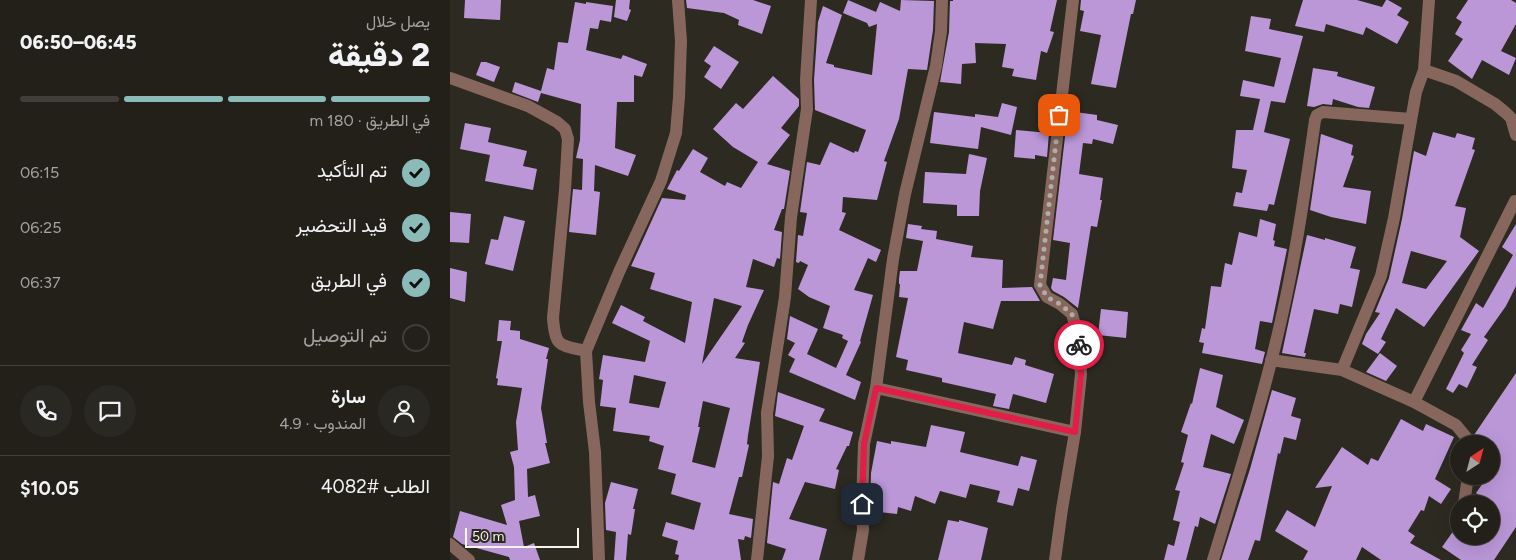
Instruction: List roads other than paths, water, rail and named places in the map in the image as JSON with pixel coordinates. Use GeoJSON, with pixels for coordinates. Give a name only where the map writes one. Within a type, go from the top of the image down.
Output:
{"type":"FeatureCollection","features":[{"type":"Feature","properties":{"kind":"street"},"geometry":{"type":"LineString","coordinates":[[599,560],[595,452],[589,402],[586,351],[619,272],[661,181],[676,133],[681,41],[678,0]]}},
{"type":"Feature","properties":{"kind":"street"},"geometry":{"type":"LineString","coordinates":[[757,560],[768,456],[768,413],[785,297],[791,217],[807,109],[806,80],[811,0]]}},
{"type":"Feature","properties":{"kind":"street"},"geometry":{"type":"LineString","coordinates":[[858,560],[863,530],[864,444],[876,388],[893,259],[904,194],[936,66],[941,31],[942,0]]}},
{"type":"Feature","properties":{"kind":"street"},"geometry":{"type":"LineString","coordinates":[[1055,560],[1075,432],[1081,374],[1077,332],[1072,314],[1060,304],[1047,297],[1040,285],[1073,0]]}},
{"type":"Feature","properties":{"kind":"street"},"geometry":{"type":"LineString","coordinates":[[1342,370],[1381,276],[1394,218],[1416,92],[1424,70],[1429,0]]}},
{"type":"Feature","properties":{"kind":"street"},"geometry":{"type":"LineString","coordinates":[[1424,70],[1456,81],[1495,104],[1511,118],[1516,135]]}},
{"type":"Feature","properties":{"kind":"street"},"geometry":{"type":"LineString","coordinates":[[450,78],[528,106],[557,122],[565,129],[568,139],[566,190],[553,318],[554,336],[562,346],[586,351]]}},
{"type":"Feature","properties":{"kind":"street"},"geometry":{"type":"LineString","coordinates":[[1213,560],[1260,405],[1283,312],[1297,242],[1317,115],[1324,112],[1335,112],[1411,119]]}},
{"type":"Feature","properties":{"kind":"street"},"geometry":{"type":"LineString","coordinates":[[1414,402],[1516,200]]}},
{"type":"Feature","properties":{"kind":"street"},"geometry":{"type":"LineString","coordinates":[[1271,360],[1342,370],[1414,402],[1456,426],[1464,435]]}},
{"type":"Feature","properties":{"kind":"street"},"geometry":{"type":"LineString","coordinates":[[876,388],[1075,432]]}},
{"type":"Feature","properties":{"kind":"street"},"geometry":{"type":"LineString","coordinates":[[450,544],[469,560]]}}]}
